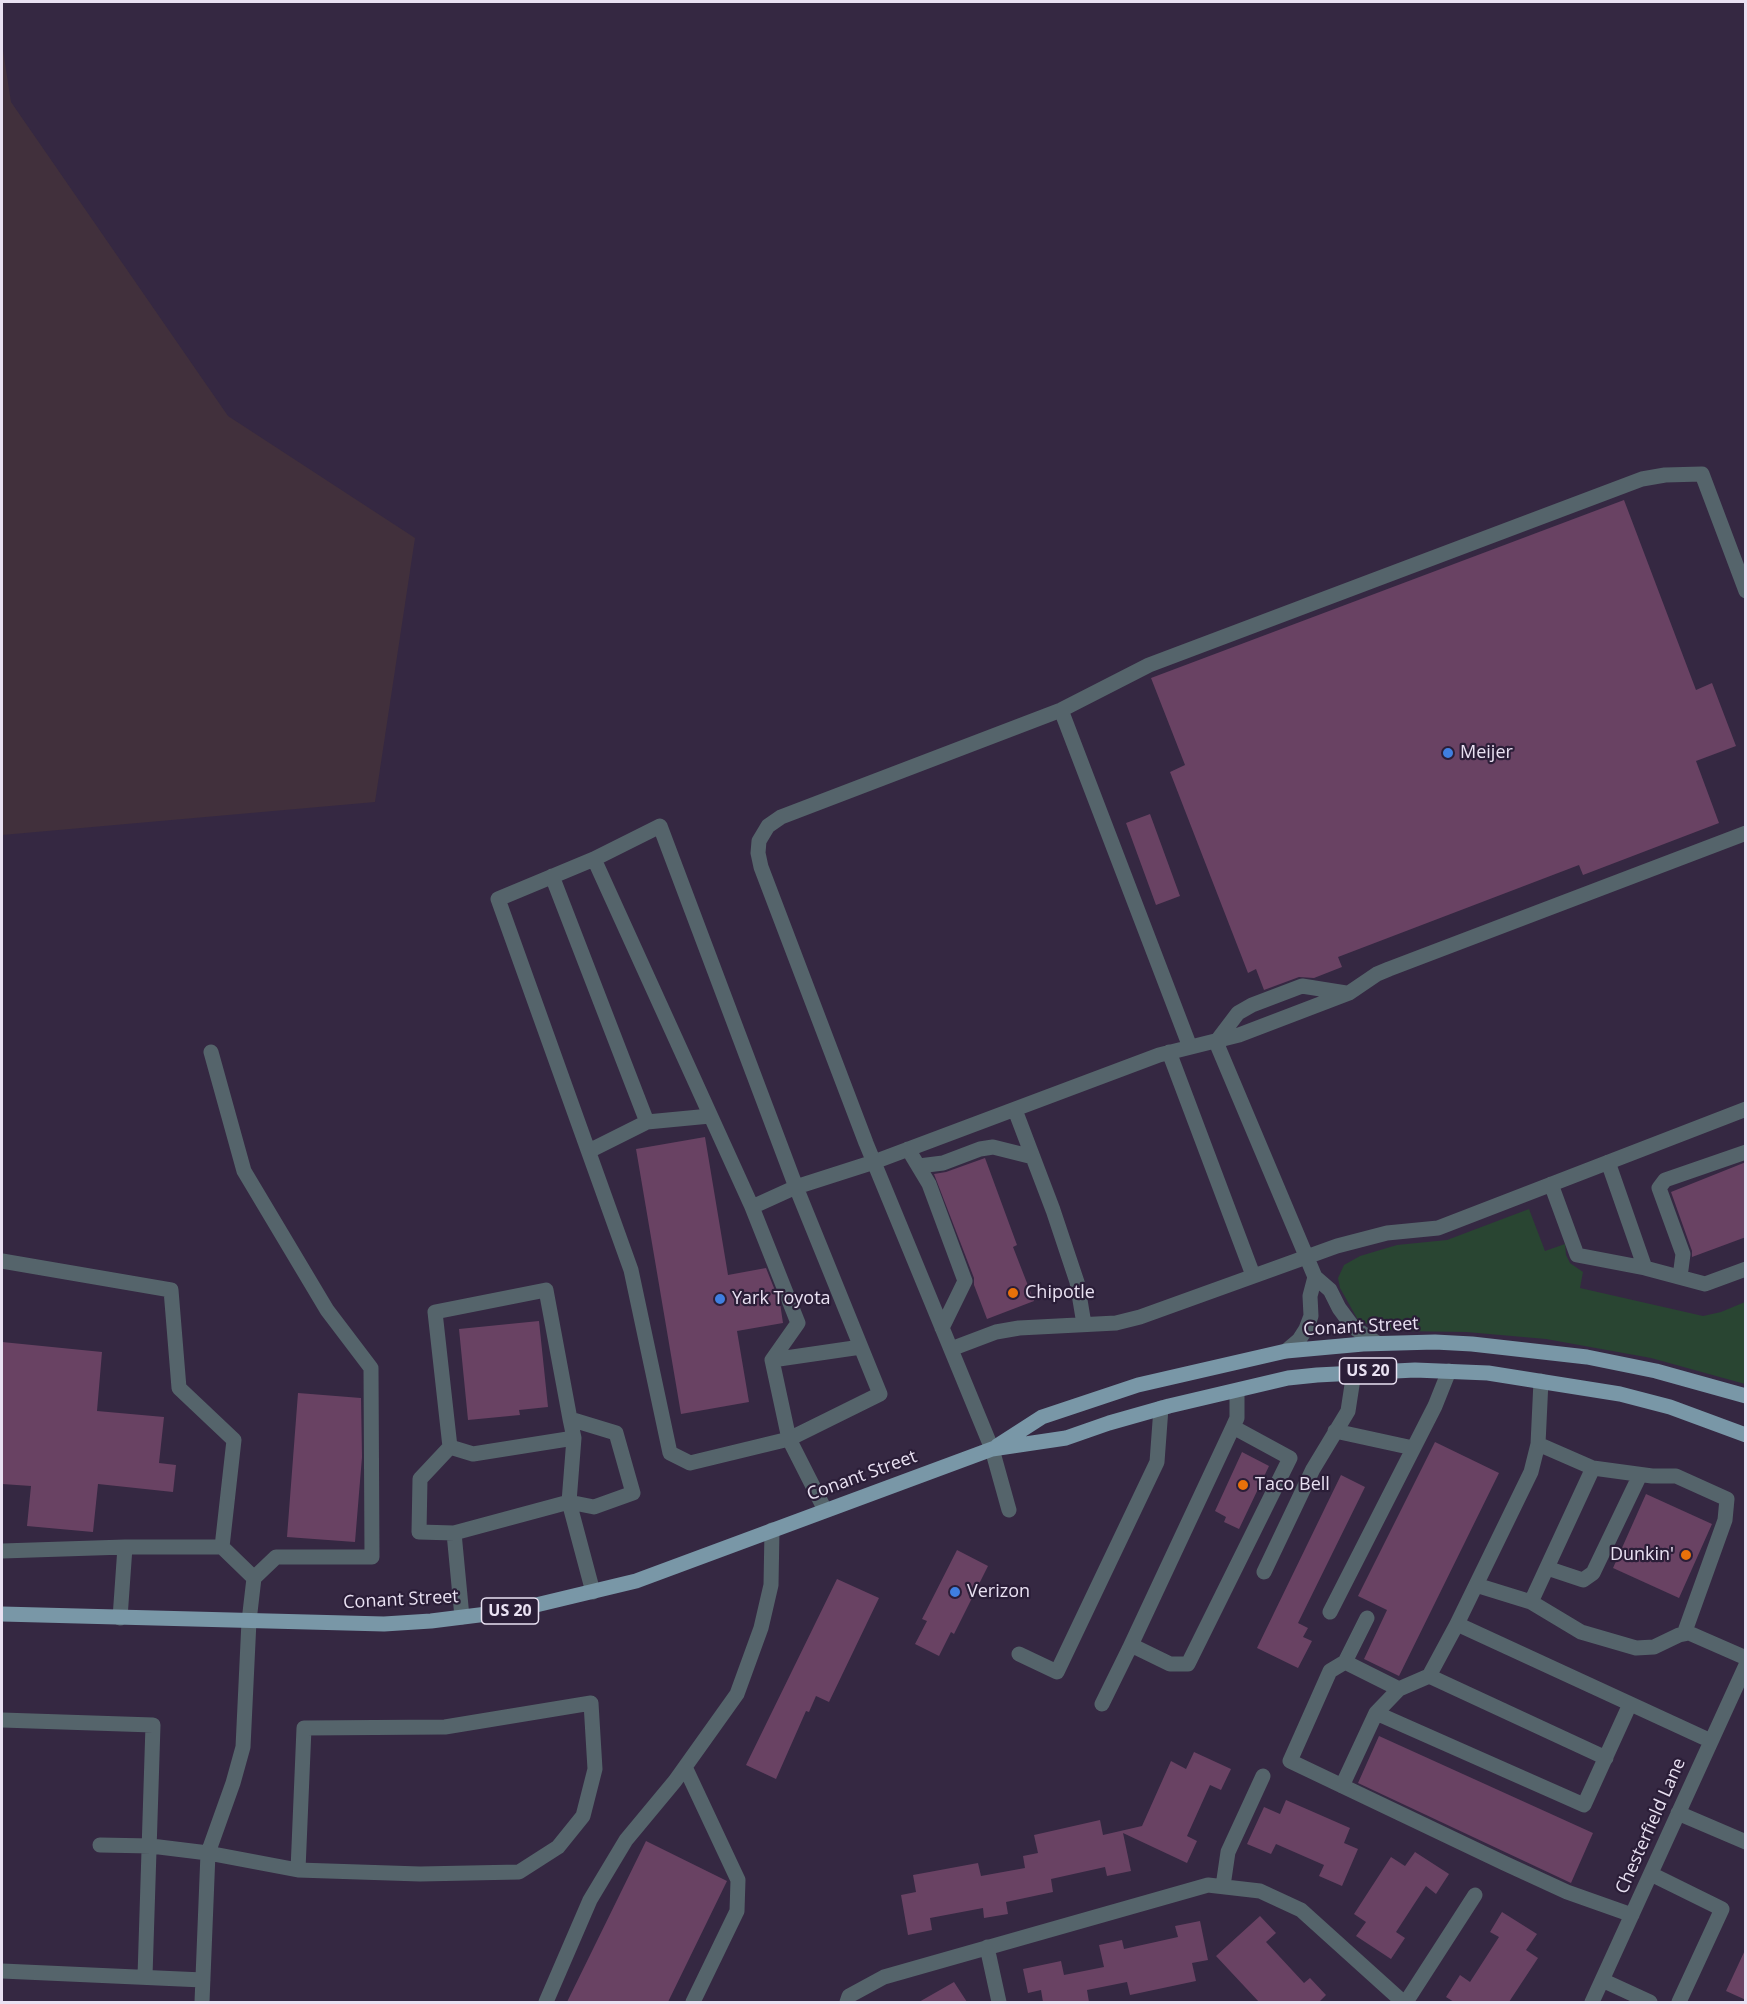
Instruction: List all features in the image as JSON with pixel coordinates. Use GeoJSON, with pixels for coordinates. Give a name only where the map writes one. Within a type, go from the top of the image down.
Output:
{"type":"FeatureCollection","features":[{"type":"Feature","properties":{"kind":"main road","name":"Conant Street"},"geometry":{"type":"LineString","coordinates":[[992,1449],[1042,1417],[1138,1385],[1286,1351],[1377,1343],[1472,1344],[1587,1357],[1668,1374],[1746,1396]]}},
{"type":"Feature","properties":{"kind":"main road","name":"Conant Street"},"geometry":{"type":"LineString","coordinates":[[2,1614],[384,1624],[511,1611],[636,1581],[992,1449],[1066,1438],[1161,1408],[1288,1378],[1354,1372],[1415,1370],[1488,1373],[1620,1394],[1670,1407],[1746,1435]]}},
{"type":"Feature","properties":{"kind":"street"},"geometry":{"type":"LineString","coordinates":[[1008,1510],[992,1449],[874,1162],[761,867],[758,853],[759,840],[768,826],[781,817],[1060,710],[1149,664],[1642,479],[1665,475],[1702,474],[1746,591]]}},
{"type":"Feature","properties":{"kind":"street"},"geometry":{"type":"LineString","coordinates":[[1060,710],[1190,1047]]}},
{"type":"Feature","properties":{"kind":"street"},"geometry":{"type":"LineString","coordinates":[[660,826],[796,1187],[880,1394],[789,1439],[690,1463],[670,1453],[631,1270],[498,899],[594,859],[660,826]]}},
{"type":"Feature","properties":{"kind":"street"},"geometry":{"type":"LineString","coordinates":[[752,1207],[796,1187],[874,1162],[1169,1052],[1216,1042],[1349,993],[1377,974],[1746,833]]}},
{"type":"Feature","properties":{"kind":"street"},"geometry":{"type":"LineString","coordinates":[[594,859],[752,1207],[798,1323],[772,1360],[789,1439],[825,1510]]}},
{"type":"Feature","properties":{"kind":"street"},"geometry":{"type":"LineString","coordinates":[[552,876],[647,1122]]}},
{"type":"Feature","properties":{"kind":"street"},"geometry":{"type":"LineString","coordinates":[[1216,1042],[1238,1013],[1302,986],[1349,993]]}},
{"type":"Feature","properties":{"kind":"street"},"geometry":{"type":"LineString","coordinates":[[1216,1042],[1315,1276],[1330,1290],[1339,1308],[1353,1327],[1377,1343]]}},
{"type":"Feature","properties":{"kind":"street"},"geometry":{"type":"LineString","coordinates":[[202,2002],[208,1853],[234,1783],[243,1747],[249,1621],[254,1578],[276,1557],[372,1557],[371,1368],[327,1310],[244,1171],[211,1052]]}},
{"type":"Feature","properties":{"kind":"street"},"geometry":{"type":"LineString","coordinates":[[1169,1052],[1253,1275]]}},
{"type":"Feature","properties":{"kind":"street"},"geometry":{"type":"LineString","coordinates":[[951,1349],[996,1332],[1019,1328],[1116,1323],[1140,1317],[1307,1256],[1387,1233],[1438,1228],[1746,1109]]}},
{"type":"Feature","properties":{"kind":"street"},"geometry":{"type":"LineString","coordinates":[[1015,1110],[1077,1282],[1084,1324]]}},
{"type":"Feature","properties":{"kind":"street"},"geometry":{"type":"LineString","coordinates":[[589,1151],[647,1122],[710,1116]]}},
{"type":"Feature","properties":{"kind":"street"},"geometry":{"type":"LineString","coordinates":[[919,1166],[943,1162],[980,1149],[993,1147],[1033,1157]]}},
{"type":"Feature","properties":{"kind":"street"},"geometry":{"type":"LineString","coordinates":[[908,1149],[929,1184],[965,1281],[942,1328]]}},
{"type":"Feature","properties":{"kind":"street"},"geometry":{"type":"LineString","coordinates":[[1680,1277],[1683,1254],[1659,1188],[1665,1180],[1746,1152]]}},
{"type":"Feature","properties":{"kind":"street"},"geometry":{"type":"LineString","coordinates":[[1608,1162],[1645,1268]]}},
{"type":"Feature","properties":{"kind":"street"},"geometry":{"type":"LineString","coordinates":[[1551,1184],[1577,1255],[1645,1268],[1705,1284],[1746,1269]]}},
{"type":"Feature","properties":{"kind":"street"},"geometry":{"type":"LineString","coordinates":[[2,1261],[171,1290],[179,1388],[234,1440],[222,1546]]}},
{"type":"Feature","properties":{"kind":"street"},"geometry":{"type":"LineString","coordinates":[[1286,1351],[1299,1340],[1311,1317],[1310,1296],[1315,1276]]}},
{"type":"Feature","properties":{"kind":"street"},"geometry":{"type":"LineString","coordinates":[[570,1419],[616,1433],[633,1493],[594,1507],[569,1502],[454,1533],[419,1532],[420,1479],[450,1447],[435,1312],[546,1290],[570,1419],[574,1438],[569,1502],[593,1592]]}},
{"type":"Feature","properties":{"kind":"street"},"geometry":{"type":"LineString","coordinates":[[772,1360],[861,1347]]}},
{"type":"Feature","properties":{"kind":"street"},"geometry":{"type":"LineString","coordinates":[[1330,1612],[1435,1406],[1449,1371]]}},
{"type":"Feature","properties":{"kind":"street"},"geometry":{"type":"LineString","coordinates":[[1264,1572],[1313,1469],[1348,1411],[1354,1372]]}},
{"type":"Feature","properties":{"kind":"street"},"geometry":{"type":"LineString","coordinates":[[1342,1786],[1376,1713],[1399,1689],[1429,1676],[1457,1624],[1531,1472],[1538,1444],[1541,1381]]}},
{"type":"Feature","properties":{"kind":"street"},"geometry":{"type":"LineString","coordinates":[[1102,1704],[1237,1418],[1237,1391]]}},
{"type":"Feature","properties":{"kind":"street"},"geometry":{"type":"LineString","coordinates":[[1019,1654],[1057,1672],[1157,1462],[1161,1408]]}},
{"type":"Feature","properties":{"kind":"street"},"geometry":{"type":"LineString","coordinates":[[1131,1645],[1170,1664],[1188,1664],[1290,1458],[1233,1427]]}},
{"type":"Feature","properties":{"kind":"street"},"geometry":{"type":"LineString","coordinates":[[1335,1431],[1413,1448]]}},
{"type":"Feature","properties":{"kind":"street"},"geometry":{"type":"LineString","coordinates":[[450,1447],[473,1454],[574,1438]]}},
{"type":"Feature","properties":{"kind":"street"},"geometry":{"type":"LineString","coordinates":[[1538,1444],[1593,1468],[1640,1475],[1676,1476],[1727,1499],[1725,1520],[1684,1634]]}},
{"type":"Feature","properties":{"kind":"street"},"geometry":{"type":"LineString","coordinates":[[1531,1602],[1593,1468]]}},
{"type":"Feature","properties":{"kind":"street"},"geometry":{"type":"LineString","coordinates":[[1546,1568],[1583,1580],[1593,1573],[1640,1475]]}},
{"type":"Feature","properties":{"kind":"street"},"geometry":{"type":"LineString","coordinates":[[546,2002],[590,1900],[626,1840],[686,1767],[737,1694],[761,1628],[771,1585],[772,1530]]}},
{"type":"Feature","properties":{"kind":"street"},"geometry":{"type":"LineString","coordinates":[[454,1533],[462,1617]]}},
{"type":"Feature","properties":{"kind":"street"},"geometry":{"type":"LineString","coordinates":[[2,1551],[222,1546],[254,1578]]}},
{"type":"Feature","properties":{"kind":"street"},"geometry":{"type":"LineString","coordinates":[[120,1618],[124,1547]]}},
{"type":"Feature","properties":{"kind":"street"},"geometry":{"type":"LineString","coordinates":[[1476,1585],[1531,1602],[1581,1632],[1636,1648],[1654,1647],[1689,1633],[1746,1658]]}},
{"type":"Feature","properties":{"kind":"street"},"geometry":{"type":"LineString","coordinates":[[1367,1618],[1346,1662],[1330,1671],[1290,1761],[1567,1892],[1632,1915]]}},
{"type":"Feature","properties":{"kind":"street"},"geometry":{"type":"LineString","coordinates":[[1457,1624],[1711,1741]]}},
{"type":"Feature","properties":{"kind":"street"},"geometry":{"type":"LineString","coordinates":[[1346,1662],[1399,1689]]}},
{"type":"Feature","properties":{"kind":"street","name":"Chesterfield Lane"},"geometry":{"type":"LineString","coordinates":[[1592,2002],[1711,1741],[1742,1683],[1746,1665]]}},
{"type":"Feature","properties":{"kind":"street"},"geometry":{"type":"LineString","coordinates":[[1429,1676],[1606,1758]]}},
{"type":"Feature","properties":{"kind":"street"},"geometry":{"type":"LineString","coordinates":[[100,1845],[151,1846],[208,1853],[297,1870],[420,1874],[519,1872],[558,1847],[584,1816],[595,1769],[591,1703],[445,1727],[304,1728],[297,1870]]}},
{"type":"Feature","properties":{"kind":"street"},"geometry":{"type":"LineString","coordinates":[[1376,1713],[1584,1805],[1630,1704]]}},
{"type":"Feature","properties":{"kind":"street"},"geometry":{"type":"LineString","coordinates":[[2,1720],[153,1725],[151,1846],[145,1976]]}},
{"type":"Feature","properties":{"kind":"street"},"geometry":{"type":"LineString","coordinates":[[686,1767],[738,1880],[737,1911],[693,2002]]}},
{"type":"Feature","properties":{"kind":"street"},"geometry":{"type":"LineString","coordinates":[[1223,1886],[1228,1852],[1263,1776]]}},
{"type":"Feature","properties":{"kind":"street"},"geometry":{"type":"LineString","coordinates":[[1678,1812],[1746,1842]]}},
{"type":"Feature","properties":{"kind":"street"},"geometry":{"type":"LineString","coordinates":[[1651,1874],[1722,1909],[1679,2002]]}},
{"type":"Feature","properties":{"kind":"street"},"geometry":{"type":"LineString","coordinates":[[847,2002],[849,1996],[884,1977],[1208,1885],[1260,1891],[1301,1910],[1405,2002],[1475,1895]]}},
{"type":"Feature","properties":{"kind":"street"},"geometry":{"type":"LineString","coordinates":[[987,1947],[999,2002]]}},
{"type":"Feature","properties":{"kind":"street"},"geometry":{"type":"LineString","coordinates":[[2,1971],[202,1980]]}},
{"type":"Feature","properties":{"kind":"street"},"geometry":{"type":"LineString","coordinates":[[1602,1980],[1650,2002]]}},
{"type":"Feature","properties":{"kind":"shaded area"},"geometry":{"type":"Polygon","coordinates":[[[2,44],[11,102],[228,416],[415,538],[375,802],[2,835],[2,44]]]}},
{"type":"Feature","properties":{"kind":"green space"},"geometry":{"type":"Polygon","coordinates":[[[1529,1209],[1545,1251],[1565,1244],[1566,1255],[1570,1263],[1583,1272],[1580,1288],[1703,1316],[1721,1312],[1745,1302],[1745,1384],[1651,1358],[1546,1339],[1466,1332],[1398,1331],[1372,1326],[1358,1320],[1340,1288],[1338,1278],[1344,1265],[1360,1256],[1397,1245],[1447,1240],[1529,1209]]]}},
{"type":"Feature","properties":{"kind":"building","name":"Meijer"},"geometry":{"type":"Polygon","coordinates":[[[1624,500],[1696,690],[1712,683],[1736,746],[1696,761],[1719,823],[1583,875],[1579,865],[1338,957],[1342,967],[1314,978],[1299,977],[1264,990],[1256,969],[1248,973],[1170,772],[1185,765],[1151,678],[1624,500]]]}},
{"type":"Feature","properties":{"kind":"building"},"geometry":{"type":"Polygon","coordinates":[[[1150,814],[1180,896],[1156,905],[1126,823],[1150,814]]]}},
{"type":"Feature","properties":{"kind":"building","name":"Yark Toyota"},"geometry":{"type":"Polygon","coordinates":[[[705,1137],[728,1275],[766,1268],[780,1303],[783,1323],[737,1331],[749,1402],[681,1414],[636,1149],[705,1137]]]}},
{"type":"Feature","properties":{"kind":"building"},"geometry":{"type":"Polygon","coordinates":[[[985,1158],[1017,1245],[1013,1247],[1034,1301],[987,1319],[974,1285],[974,1278],[934,1174],[985,1158]]]}},
{"type":"Feature","properties":{"kind":"building"},"geometry":{"type":"Polygon","coordinates":[[[1746,1162],[1746,1237],[1692,1257],[1692,1251],[1671,1192],[1746,1162]]]}},
{"type":"Feature","properties":{"kind":"building"},"geometry":{"type":"Polygon","coordinates":[[[539,1321],[548,1407],[519,1410],[520,1415],[468,1420],[459,1329],[539,1321]]]}},
{"type":"Feature","properties":{"kind":"building"},"geometry":{"type":"Polygon","coordinates":[[[2,1342],[102,1352],[97,1411],[164,1417],[159,1463],[176,1465],[173,1492],[98,1484],[93,1532],[27,1526],[31,1486],[2,1484],[2,1342]]]}},
{"type":"Feature","properties":{"kind":"building"},"geometry":{"type":"Polygon","coordinates":[[[298,1393],[361,1398],[362,1457],[355,1542],[287,1537],[298,1393]]]}},
{"type":"Feature","properties":{"kind":"building"},"geometry":{"type":"Polygon","coordinates":[[[1435,1442],[1499,1473],[1399,1676],[1364,1659],[1387,1610],[1358,1596],[1435,1442]]]}},
{"type":"Feature","properties":{"kind":"building","name":"Taco Bell"},"geometry":{"type":"Polygon","coordinates":[[[1242,1452],[1269,1466],[1239,1529],[1224,1522],[1226,1517],[1215,1511],[1242,1452]]]}},
{"type":"Feature","properties":{"kind":"building"},"geometry":{"type":"Polygon","coordinates":[[[1341,1475],[1365,1487],[1298,1623],[1308,1628],[1303,1637],[1312,1641],[1298,1668],[1257,1648],[1341,1475]]]}},
{"type":"Feature","properties":{"kind":"building"},"geometry":{"type":"Polygon","coordinates":[[[1646,1494],[1712,1524],[1679,1598],[1613,1568],[1646,1494]]]}},
{"type":"Feature","properties":{"kind":"building","name":"Verizon"},"geometry":{"type":"Polygon","coordinates":[[[957,1550],[988,1566],[954,1634],[951,1632],[939,1656],[915,1644],[927,1621],[922,1619],[957,1550]]]}},
{"type":"Feature","properties":{"kind":"building"},"geometry":{"type":"Polygon","coordinates":[[[837,1579],[879,1598],[829,1702],[816,1696],[809,1712],[806,1711],[776,1779],[746,1765],[837,1579]]]}},
{"type":"Feature","properties":{"kind":"building"},"geometry":{"type":"Polygon","coordinates":[[[1379,1736],[1593,1833],[1571,1883],[1358,1783],[1379,1736]]]}},
{"type":"Feature","properties":{"kind":"building"},"geometry":{"type":"Polygon","coordinates":[[[1194,1752],[1231,1769],[1221,1790],[1210,1785],[1187,1836],[1197,1841],[1187,1863],[1123,1833],[1131,1871],[1107,1876],[1105,1867],[1051,1879],[1053,1892],[1006,1902],[1008,1914],[984,1918],[983,1908],[930,1918],[932,1930],[908,1935],[901,1895],[916,1892],[913,1875],[978,1863],[981,1876],[1025,1868],[1023,1856],[1038,1853],[1034,1835],[1100,1820],[1103,1835],[1142,1826],[1171,1761],[1186,1769],[1194,1752]]]}},
{"type":"Feature","properties":{"kind":"building"},"geometry":{"type":"Polygon","coordinates":[[[1286,1800],[1350,1828],[1344,1843],[1358,1849],[1342,1886],[1319,1876],[1324,1865],[1276,1844],[1271,1854],[1247,1844],[1264,1807],[1280,1814],[1286,1800]]]}},
{"type":"Feature","properties":{"kind":"building"},"geometry":{"type":"Polygon","coordinates":[[[646,1841],[727,1881],[668,2002],[567,2002],[646,1841]]]}},
{"type":"Feature","properties":{"kind":"building"},"geometry":{"type":"Polygon","coordinates":[[[1415,1852],[1449,1874],[1436,1894],[1426,1886],[1396,1932],[1405,1938],[1391,1959],[1356,1936],[1366,1922],[1354,1914],[1391,1857],[1405,1866],[1415,1852]]]}},
{"type":"Feature","properties":{"kind":"building"},"geometry":{"type":"Polygon","coordinates":[[[1502,1912],[1537,1934],[1526,1950],[1538,1958],[1509,2002],[1454,2002],[1446,1997],[1460,1975],[1470,1982],[1499,1937],[1490,1932],[1502,1912]]]}},
{"type":"Feature","properties":{"kind":"building"},"geometry":{"type":"Polygon","coordinates":[[[1260,1916],[1276,1933],[1266,1942],[1304,1983],[1310,1978],[1326,1995],[1319,2002],[1259,2002],[1216,1956],[1260,1916]]]}},
{"type":"Feature","properties":{"kind":"building"},"geometry":{"type":"Polygon","coordinates":[[[1200,1921],[1208,1960],[1192,1963],[1196,1981],[1130,1995],[1127,1982],[1087,1990],[1089,2002],[1043,2002],[1041,1990],[1028,1993],[1023,1969],[1061,1961],[1064,1975],[1104,1967],[1099,1945],[1122,1940],[1124,1949],[1178,1937],[1175,1926],[1200,1921]]]}},
{"type":"Feature","properties":{"kind":"building"},"geometry":{"type":"Polygon","coordinates":[[[1746,1948],[1746,2000],[1726,1991],[1746,1948]]]}},
{"type":"Feature","properties":{"kind":"building"},"geometry":{"type":"Polygon","coordinates":[[[954,1982],[967,2002],[919,2002],[954,1982]]]}},
{"type":"Feature","properties":{"kind":"place","name":"Meijer"},"geometry":{"type":"Point","coordinates":[1448,753]}},
{"type":"Feature","properties":{"kind":"place","name":"Chipotle"},"geometry":{"type":"Point","coordinates":[1013,1293]}},
{"type":"Feature","properties":{"kind":"place","name":"Yark Toyota"},"geometry":{"type":"Point","coordinates":[720,1299]}},
{"type":"Feature","properties":{"kind":"place","name":"Taco Bell"},"geometry":{"type":"Point","coordinates":[1243,1485]}},
{"type":"Feature","properties":{"kind":"place","name":"Dunkin'"},"geometry":{"type":"Point","coordinates":[1686,1555]}},
{"type":"Feature","properties":{"kind":"place","name":"Verizon"},"geometry":{"type":"Point","coordinates":[955,1592]}}]}
